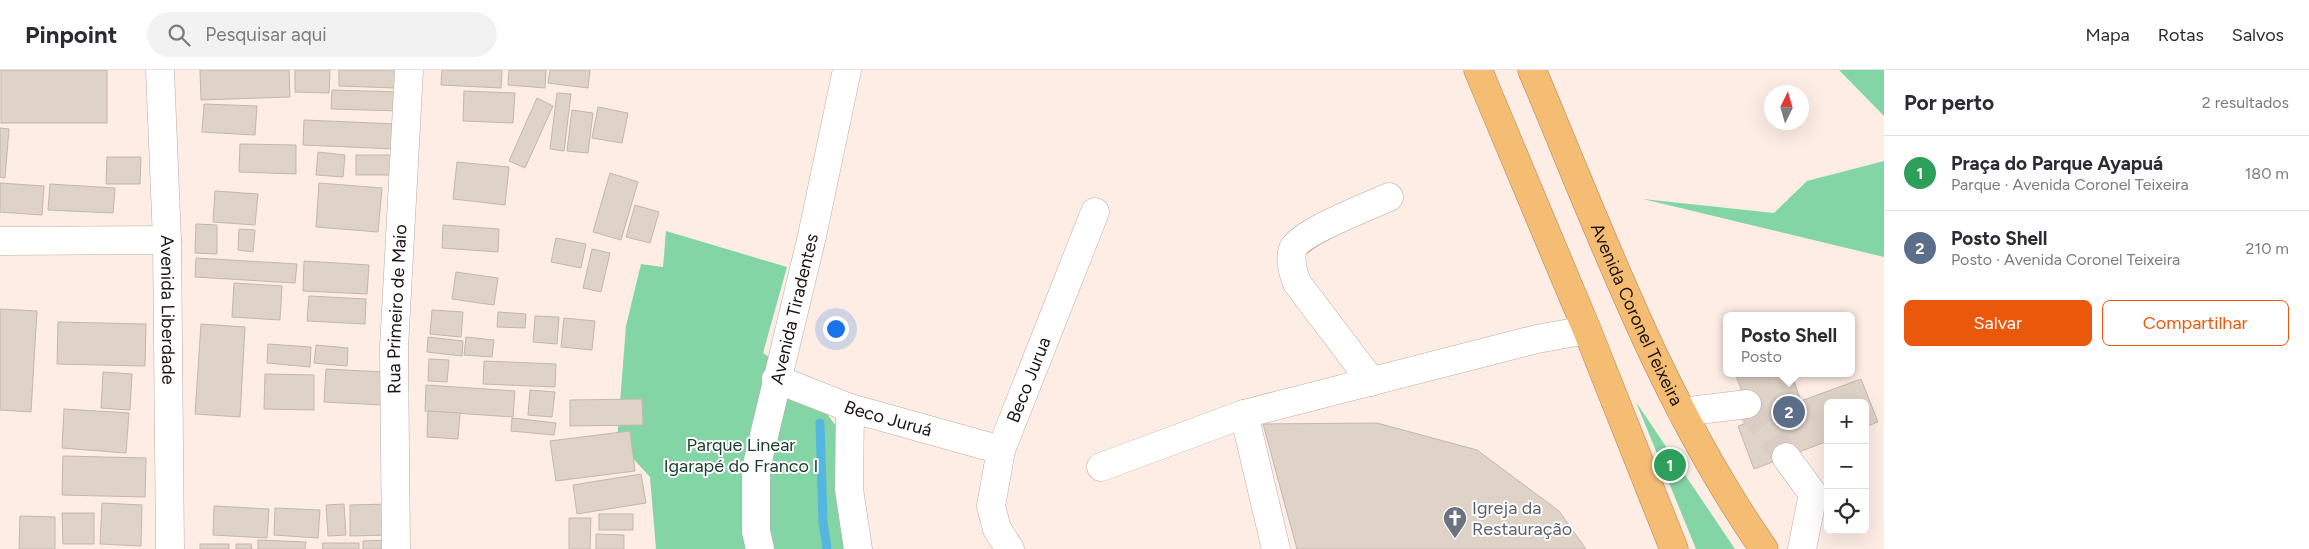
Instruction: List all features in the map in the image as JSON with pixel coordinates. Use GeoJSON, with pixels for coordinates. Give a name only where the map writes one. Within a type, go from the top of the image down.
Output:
{"type":"FeatureCollection","features":[{"type":"Feature","properties":{"kind":"highway"},"geometry":{"type":"LineString","coordinates":[[1478,70],[1587,330],[1674,549]]}},
{"type":"Feature","properties":{"kind":"highway","name":"Avenida Coronel Teixeira"},"geometry":{"type":"LineString","coordinates":[[1532,70],[1624,287],[1682,412],[1764,549]]}},
{"type":"Feature","properties":{"kind":"street","name":"Avenida Liberdade"},"geometry":{"type":"LineString","coordinates":[[160,70],[166,240],[170,549]]}},
{"type":"Feature","properties":{"kind":"street","name":"Rua Primeiro de Maio"},"geometry":{"type":"LineString","coordinates":[[396,549],[394,348],[409,70]]}},
{"type":"Feature","properties":{"kind":"street","name":"Avenida Tiradentes"},"geometry":{"type":"LineString","coordinates":[[760,549],[756,531],[756,470],[776,379],[812,236],[847,70]]}},
{"type":"Feature","properties":{"kind":"street"},"geometry":{"type":"LineString","coordinates":[[1372,382],[1297,283],[1291,265],[1294,248],[1306,235],[1389,197]]}},
{"type":"Feature","properties":{"kind":"street","name":"Beco Jurua"},"geometry":{"type":"LineString","coordinates":[[1010,549],[998,530],[991,506],[1001,450],[1095,212]]}},
{"type":"Feature","properties":{"kind":"street"},"geometry":{"type":"LineString","coordinates":[[0,241],[166,240]]}},
{"type":"Feature","properties":{"kind":"street"},"geometry":{"type":"LineString","coordinates":[[1101,467],[1244,414],[1537,339],[1587,330]]}},
{"type":"Feature","properties":{"kind":"street","name":"Beco Juruá"},"geometry":{"type":"LineString","coordinates":[[776,379],[850,408],[1001,450]]}},
{"type":"Feature","properties":{"kind":"street"},"geometry":{"type":"LineString","coordinates":[[1682,412],[1746,404]]}},
{"type":"Feature","properties":{"kind":"street"},"geometry":{"type":"LineString","coordinates":[[850,408],[849,489],[858,549]]}},
{"type":"Feature","properties":{"kind":"street"},"geometry":{"type":"LineString","coordinates":[[1244,414],[1276,549]]}},
{"type":"Feature","properties":{"kind":"street"},"geometry":{"type":"LineString","coordinates":[[1786,457],[1813,494],[1802,549]]}},
{"type":"Feature","properties":{"kind":"green space"},"geometry":{"type":"Polygon","coordinates":[[[1839,70],[1884,70],[1884,116],[1839,70]]]}},
{"type":"Feature","properties":{"kind":"green space"},"geometry":{"type":"Polygon","coordinates":[[[1884,161],[1884,257],[1643,199],[1774,213],[1807,181],[1884,161]]]}},
{"type":"Feature","properties":{"kind":"green space","name":"Parque Linear Igarapé do Franco I"},"geometry":{"type":"Polygon","coordinates":[[[666,231],[787,267],[763,353],[801,379],[836,426],[840,509],[849,549],[656,549],[650,477],[617,441],[626,326],[641,264],[663,267],[666,231]]]}},
{"type":"Feature","properties":{"kind":"green space"},"geometry":{"type":"Polygon","coordinates":[[[1636,402],[1735,549],[1696,549],[1636,402]]]}},
{"type":"Feature","properties":{"kind":"building"},"geometry":{"type":"Polygon","coordinates":[[[1,70],[107,70],[107,123],[1,123],[1,70]]]}},
{"type":"Feature","properties":{"kind":"building"},"geometry":{"type":"Polygon","coordinates":[[[200,70],[289,70],[290,97],[201,100],[200,70]]]}},
{"type":"Feature","properties":{"kind":"building"},"geometry":{"type":"Polygon","coordinates":[[[295,70],[330,70],[329,93],[295,92],[295,70]]]}},
{"type":"Feature","properties":{"kind":"building"},"geometry":{"type":"Polygon","coordinates":[[[339,70],[396,70],[396,88],[339,86],[339,70]]]}},
{"type":"Feature","properties":{"kind":"building"},"geometry":{"type":"Polygon","coordinates":[[[442,70],[502,70],[501,88],[441,85],[442,70]]]}},
{"type":"Feature","properties":{"kind":"building"},"geometry":{"type":"Polygon","coordinates":[[[509,70],[546,70],[545,88],[508,85],[509,70]]]}},
{"type":"Feature","properties":{"kind":"building"},"geometry":{"type":"Polygon","coordinates":[[[550,70],[590,70],[588,88],[548,83],[550,70]]]}},
{"type":"Feature","properties":{"kind":"building"},"geometry":{"type":"Polygon","coordinates":[[[332,90],[403,92],[403,111],[331,109],[332,90]]]}},
{"type":"Feature","properties":{"kind":"building"},"geometry":{"type":"Polygon","coordinates":[[[464,91],[515,93],[513,123],[463,121],[464,91]]]}},
{"type":"Feature","properties":{"kind":"building"},"geometry":{"type":"Polygon","coordinates":[[[557,93],[571,94],[564,151],[550,149],[557,93]]]}},
{"type":"Feature","properties":{"kind":"building"},"geometry":{"type":"Polygon","coordinates":[[[537,98],[553,106],[525,168],[509,161],[537,98]]]}},
{"type":"Feature","properties":{"kind":"building"},"geometry":{"type":"Polygon","coordinates":[[[204,104],[257,106],[255,135],[202,132],[204,104]]]}},
{"type":"Feature","properties":{"kind":"building"},"geometry":{"type":"Polygon","coordinates":[[[598,107],[628,113],[622,143],[592,138],[598,107]]]}},
{"type":"Feature","properties":{"kind":"building"},"geometry":{"type":"Polygon","coordinates":[[[572,110],[593,113],[588,153],[567,151],[572,110]]]}},
{"type":"Feature","properties":{"kind":"building"},"geometry":{"type":"Polygon","coordinates":[[[304,120],[397,124],[395,149],[303,145],[304,120]]]}},
{"type":"Feature","properties":{"kind":"building"},"geometry":{"type":"Polygon","coordinates":[[[0,128],[9,129],[5,178],[0,177],[0,128]]]}},
{"type":"Feature","properties":{"kind":"building"},"geometry":{"type":"Polygon","coordinates":[[[240,144],[296,145],[296,174],[239,172],[240,144]]]}},
{"type":"Feature","properties":{"kind":"building"},"geometry":{"type":"Polygon","coordinates":[[[318,152],[345,155],[343,177],[316,175],[318,152]]]}},
{"type":"Feature","properties":{"kind":"building"},"geometry":{"type":"Polygon","coordinates":[[[356,155],[401,155],[401,175],[356,175],[356,155]]]}},
{"type":"Feature","properties":{"kind":"building"},"geometry":{"type":"Polygon","coordinates":[[[107,157],[141,157],[140,184],[106,184],[107,157]]]}},
{"type":"Feature","properties":{"kind":"building"},"geometry":{"type":"Polygon","coordinates":[[[457,162],[509,167],[505,205],[453,199],[457,162]]]}},
{"type":"Feature","properties":{"kind":"building"},"geometry":{"type":"Polygon","coordinates":[[[610,173],[638,182],[621,240],[593,232],[610,173]]]}},
{"type":"Feature","properties":{"kind":"building"},"geometry":{"type":"Polygon","coordinates":[[[0,183],[44,186],[42,215],[0,212],[0,183]]]}},
{"type":"Feature","properties":{"kind":"building"},"geometry":{"type":"Polygon","coordinates":[[[319,183],[382,188],[378,232],[316,227],[319,183]]]}},
{"type":"Feature","properties":{"kind":"building"},"geometry":{"type":"Polygon","coordinates":[[[50,184],[115,188],[113,213],[48,210],[50,184]]]}},
{"type":"Feature","properties":{"kind":"building"},"geometry":{"type":"Polygon","coordinates":[[[215,191],[258,194],[255,225],[213,222],[215,191]]]}},
{"type":"Feature","properties":{"kind":"building"},"geometry":{"type":"Polygon","coordinates":[[[635,205],[659,212],[650,243],[626,237],[635,205]]]}},
{"type":"Feature","properties":{"kind":"building"},"geometry":{"type":"Polygon","coordinates":[[[196,224],[217,225],[217,254],[195,253],[196,224]]]}},
{"type":"Feature","properties":{"kind":"building"},"geometry":{"type":"Polygon","coordinates":[[[443,225],[499,229],[498,252],[442,248],[443,225]]]}},
{"type":"Feature","properties":{"kind":"building"},"geometry":{"type":"Polygon","coordinates":[[[239,229],[255,230],[253,252],[238,250],[239,229]]]}},
{"type":"Feature","properties":{"kind":"building"},"geometry":{"type":"Polygon","coordinates":[[[556,238],[586,244],[581,268],[551,262],[556,238]]]}},
{"type":"Feature","properties":{"kind":"building"},"geometry":{"type":"Polygon","coordinates":[[[592,249],[610,253],[601,292],[583,288],[592,249]]]}},
{"type":"Feature","properties":{"kind":"building"},"geometry":{"type":"Polygon","coordinates":[[[196,258],[297,264],[295,283],[195,277],[196,258]]]}},
{"type":"Feature","properties":{"kind":"building"},"geometry":{"type":"Polygon","coordinates":[[[304,261],[369,265],[367,294],[303,291],[304,261]]]}},
{"type":"Feature","properties":{"kind":"building"},"geometry":{"type":"Polygon","coordinates":[[[456,272],[498,278],[494,305],[452,299],[456,272]]]}},
{"type":"Feature","properties":{"kind":"building"},"geometry":{"type":"Polygon","coordinates":[[[234,283],[282,286],[280,320],[232,317],[234,283]]]}},
{"type":"Feature","properties":{"kind":"building"},"geometry":{"type":"Polygon","coordinates":[[[309,296],[366,299],[365,324],[307,321],[309,296]]]}},
{"type":"Feature","properties":{"kind":"building"},"geometry":{"type":"Polygon","coordinates":[[[0,309],[37,311],[31,412],[0,410],[0,309]]]}},
{"type":"Feature","properties":{"kind":"building"},"geometry":{"type":"Polygon","coordinates":[[[432,310],[463,312],[461,337],[430,334],[432,310]]]}},
{"type":"Feature","properties":{"kind":"building"},"geometry":{"type":"Polygon","coordinates":[[[498,312],[526,314],[525,328],[497,327],[498,312]]]}},
{"type":"Feature","properties":{"kind":"building"},"geometry":{"type":"Polygon","coordinates":[[[535,316],[559,317],[557,344],[533,342],[535,316]]]}},
{"type":"Feature","properties":{"kind":"building"},"geometry":{"type":"Polygon","coordinates":[[[564,318],[595,321],[592,350],[561,347],[564,318]]]}},
{"type":"Feature","properties":{"kind":"building"},"geometry":{"type":"Polygon","coordinates":[[[58,322],[146,324],[145,366],[57,364],[58,322]]]}},
{"type":"Feature","properties":{"kind":"building"},"geometry":{"type":"Polygon","coordinates":[[[201,324],[245,327],[240,417],[195,414],[201,324]]]}},
{"type":"Feature","properties":{"kind":"building"},"geometry":{"type":"Polygon","coordinates":[[[428,337],[463,341],[462,356],[427,352],[428,337]]]}},
{"type":"Feature","properties":{"kind":"building"},"geometry":{"type":"Polygon","coordinates":[[[466,337],[494,340],[492,357],[464,355],[466,337]]]}},
{"type":"Feature","properties":{"kind":"building"},"geometry":{"type":"Polygon","coordinates":[[[268,344],[311,347],[310,367],[267,363],[268,344]]]}},
{"type":"Feature","properties":{"kind":"building"},"geometry":{"type":"Polygon","coordinates":[[[316,345],[348,348],[347,366],[314,363],[316,345]]]}},
{"type":"Feature","properties":{"kind":"building"},"geometry":{"type":"Polygon","coordinates":[[[429,359],[449,360],[447,382],[428,381],[429,359]]]}},
{"type":"Feature","properties":{"kind":"building"},"geometry":{"type":"Polygon","coordinates":[[[484,361],[556,364],[555,387],[483,384],[484,361]]]}},
{"type":"Feature","properties":{"kind":"building"},"geometry":{"type":"Polygon","coordinates":[[[326,369],[384,372],[383,405],[324,402],[326,369]]]}},
{"type":"Feature","properties":{"kind":"building"},"geometry":{"type":"Polygon","coordinates":[[[103,372],[132,374],[130,410],[101,408],[103,372]]]}},
{"type":"Feature","properties":{"kind":"building"},"geometry":{"type":"Polygon","coordinates":[[[265,374],[314,375],[314,410],[264,409],[265,374]]]}},
{"type":"Feature","properties":{"kind":"building"},"geometry":{"type":"Polygon","coordinates":[[[1736,377],[1792,377],[1801,401],[1861,379],[1869,399],[1824,399],[1824,443],[1754,469],[1738,426],[1753,421],[1736,377]]]}},
{"type":"Feature","properties":{"kind":"building"},"geometry":{"type":"Polygon","coordinates":[[[426,385],[515,391],[513,417],[425,411],[426,385]]]}},
{"type":"Feature","properties":{"kind":"building"},"geometry":{"type":"Polygon","coordinates":[[[530,390],[555,392],[552,417],[528,415],[530,390]]]}},
{"type":"Feature","properties":{"kind":"building"},"geometry":{"type":"Polygon","coordinates":[[[642,399],[643,425],[570,426],[570,400],[642,399]]]}},
{"type":"Feature","properties":{"kind":"building"},"geometry":{"type":"Polygon","coordinates":[[[1869,399],[1878,422],[1869,425],[1869,399]]]}},
{"type":"Feature","properties":{"kind":"building"},"geometry":{"type":"Polygon","coordinates":[[[64,409],[129,413],[126,453],[62,448],[64,409]]]}},
{"type":"Feature","properties":{"kind":"building"},"geometry":{"type":"Polygon","coordinates":[[[428,411],[460,413],[458,439],[427,437],[428,411]]]}},
{"type":"Feature","properties":{"kind":"building"},"geometry":{"type":"Polygon","coordinates":[[[512,418],[556,423],[554,435],[511,431],[512,418]]]}},
{"type":"Feature","properties":{"kind":"building"},"geometry":{"type":"Polygon","coordinates":[[[1377,423],[1477,450],[1559,511],[1586,549],[1297,549],[1263,424],[1377,423]]]}},
{"type":"Feature","properties":{"kind":"building"},"geometry":{"type":"Polygon","coordinates":[[[630,431],[635,471],[556,481],[550,441],[630,431]]]}},
{"type":"Feature","properties":{"kind":"building"},"geometry":{"type":"Polygon","coordinates":[[[63,456],[146,458],[145,497],[62,495],[63,456]]]}},
{"type":"Feature","properties":{"kind":"building"},"geometry":{"type":"Polygon","coordinates":[[[641,474],[646,503],[577,514],[573,485],[641,474]]]}},
{"type":"Feature","properties":{"kind":"building"},"geometry":{"type":"Polygon","coordinates":[[[102,503],[142,505],[141,546],[100,544],[102,503]]]}},
{"type":"Feature","properties":{"kind":"building"},"geometry":{"type":"Polygon","coordinates":[[[344,504],[346,535],[328,536],[326,505],[344,504]]]}},
{"type":"Feature","properties":{"kind":"building"},"geometry":{"type":"Polygon","coordinates":[[[388,504],[388,535],[350,536],[350,505],[388,504]]]}},
{"type":"Feature","properties":{"kind":"building"},"geometry":{"type":"Polygon","coordinates":[[[214,506],[269,509],[267,538],[213,535],[214,506]]]}},
{"type":"Feature","properties":{"kind":"building"},"geometry":{"type":"Polygon","coordinates":[[[275,508],[320,510],[318,538],[274,535],[275,508]]]}},
{"type":"Feature","properties":{"kind":"building"},"geometry":{"type":"Polygon","coordinates":[[[62,513],[94,513],[94,544],[63,544],[62,513]]]}},
{"type":"Feature","properties":{"kind":"building"},"geometry":{"type":"Polygon","coordinates":[[[599,514],[633,514],[633,530],[599,530],[599,514]]]}},
{"type":"Feature","properties":{"kind":"building"},"geometry":{"type":"Polygon","coordinates":[[[20,516],[55,517],[55,549],[19,549],[20,516]]]}},
{"type":"Feature","properties":{"kind":"building"},"geometry":{"type":"Polygon","coordinates":[[[569,518],[591,518],[590,549],[569,549],[569,518]]]}},
{"type":"Feature","properties":{"kind":"building"},"geometry":{"type":"Polygon","coordinates":[[[596,534],[624,535],[624,549],[596,549],[596,534]]]}},
{"type":"Feature","properties":{"kind":"building"},"geometry":{"type":"Polygon","coordinates":[[[258,540],[306,542],[305,549],[258,549],[258,540]]]}},
{"type":"Feature","properties":{"kind":"building"},"geometry":{"type":"Polygon","coordinates":[[[392,540],[392,549],[363,549],[363,541],[392,540]]]}},
{"type":"Feature","properties":{"kind":"building"},"geometry":{"type":"Polygon","coordinates":[[[322,543],[359,543],[359,549],[323,549],[322,543]]]}},
{"type":"Feature","properties":{"kind":"building"},"geometry":{"type":"Polygon","coordinates":[[[200,544],[229,544],[229,549],[200,549],[200,544]]]}},
{"type":"Feature","properties":{"kind":"building"},"geometry":{"type":"Polygon","coordinates":[[[236,544],[251,544],[252,549],[236,549],[236,544]]]}},
{"type":"Feature","properties":{"kind":"waterway"},"geometry":{"type":"LineString","coordinates":[[820,423],[823,522],[827,549]]}},
{"type":"Feature","properties":{"kind":"tunnel"},"geometry":{"type":"LineString","coordinates":[[1747,404],[1786,457]]}},
{"type":"Feature","properties":{"kind":"place","name":"Posto Shell"},"geometry":{"type":"Point","coordinates":[1789,412]}},
{"type":"Feature","properties":{"kind":"place","name":"Praça do Parque Ayapuá"},"geometry":{"type":"Point","coordinates":[1670,465]}},
{"type":"Feature","properties":{"kind":"place","name":"Igreja da Restauração"},"geometry":{"type":"Point","coordinates":[1455,539]}}]}
